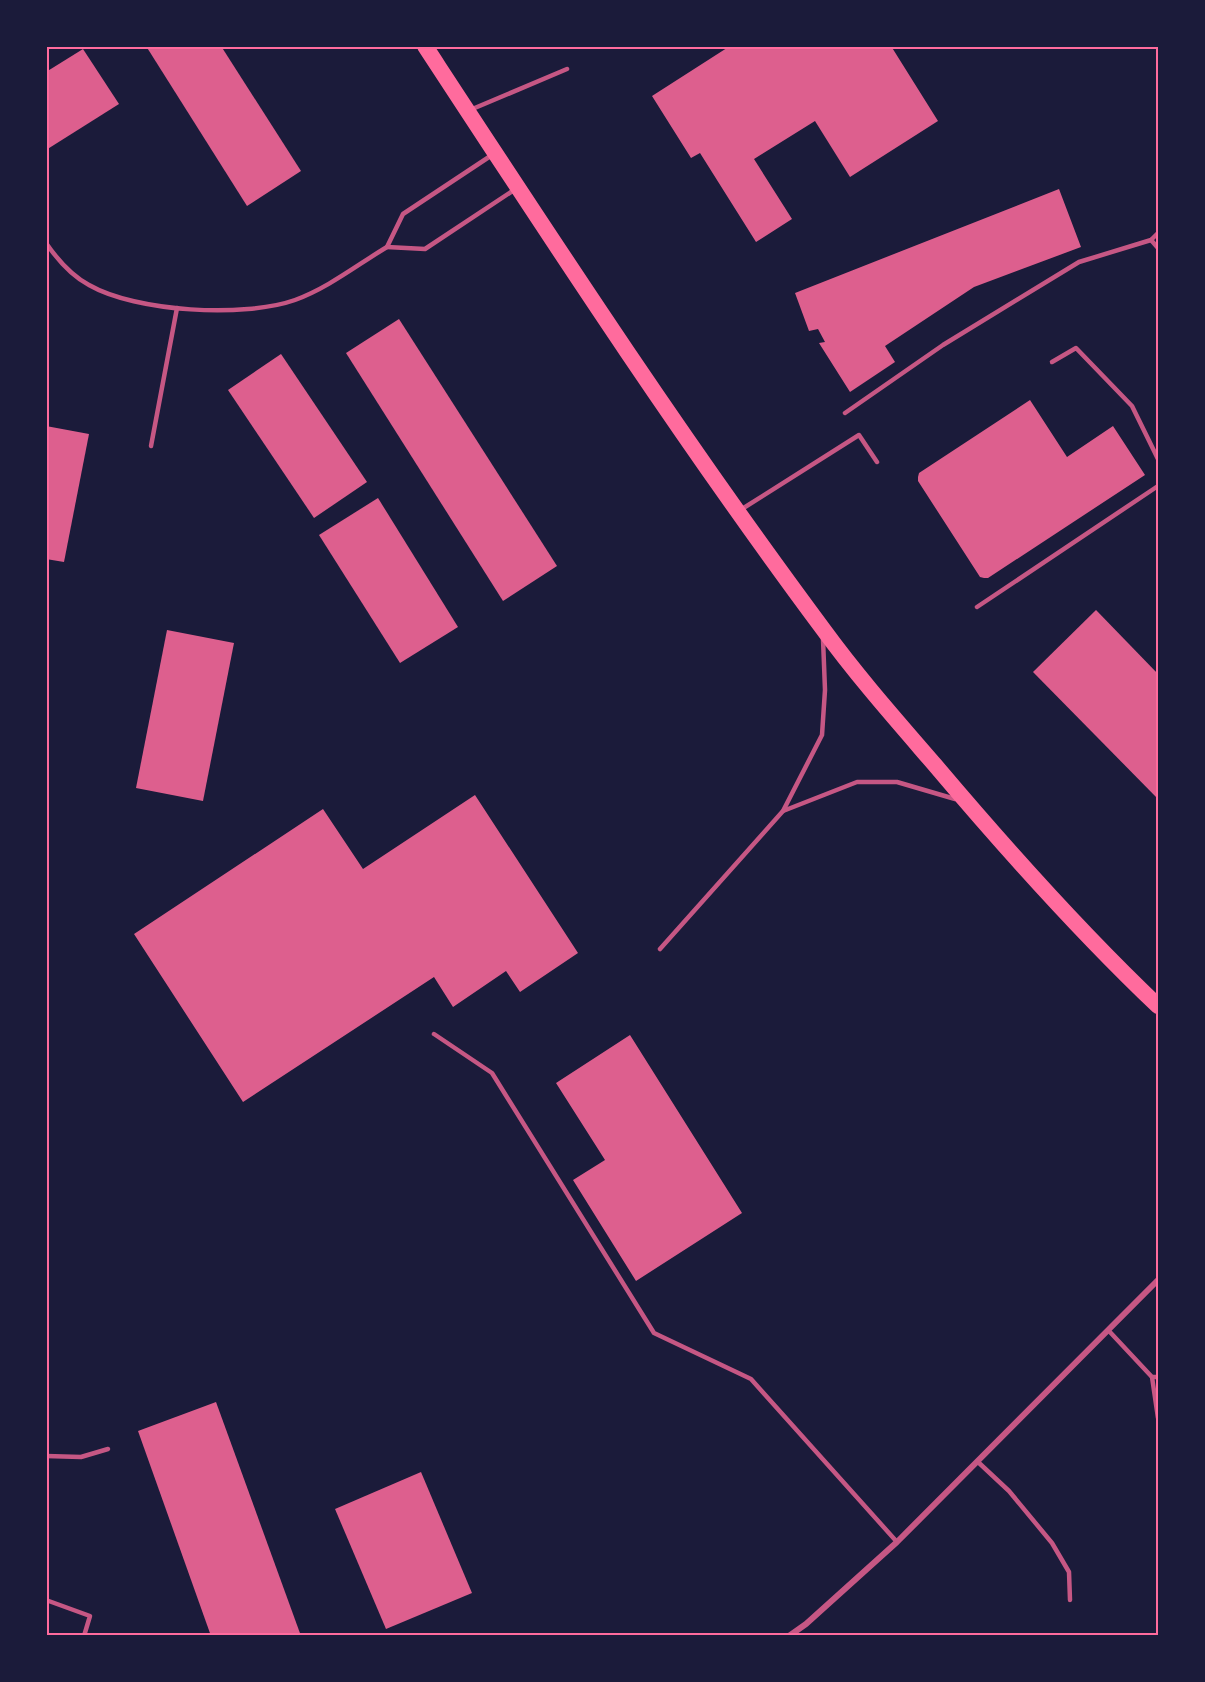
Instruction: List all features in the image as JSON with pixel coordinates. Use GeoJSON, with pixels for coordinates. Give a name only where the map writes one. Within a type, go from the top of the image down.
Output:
{"type":"FeatureCollection","features":[{"type":"Feature","properties":{"kind":"highway"},"geometry":{"type":"LineString","coordinates":[[425,46],[517,188],[737,512],[823,630],[994,835],[1118,968],[1158,1006]]}},
{"type":"Feature","properties":{"kind":"street"},"geometry":{"type":"LineString","coordinates":[[789,1635],[806,1624],[897,1542],[1158,1280]]}},
{"type":"Feature","properties":{"kind":"lane"},"geometry":{"type":"LineString","coordinates":[[468,111],[567,69]]}},
{"type":"Feature","properties":{"kind":"lane"},"geometry":{"type":"LineString","coordinates":[[46,243],[53,254],[88,285],[131,302],[206,311],[268,306],[295,300],[320,288],[387,246],[404,214],[495,153]]}},
{"type":"Feature","properties":{"kind":"lane"},"geometry":{"type":"LineString","coordinates":[[387,246],[425,249],[517,188]]}},
{"type":"Feature","properties":{"kind":"lane"},"geometry":{"type":"LineString","coordinates":[[845,413],[943,345],[1079,262],[1151,240],[1158,233]]}},
{"type":"Feature","properties":{"kind":"lane"},"geometry":{"type":"LineString","coordinates":[[1151,240],[1158,248]]}},
{"type":"Feature","properties":{"kind":"lane"},"geometry":{"type":"LineString","coordinates":[[151,446],[177,308]]}},
{"type":"Feature","properties":{"kind":"lane"},"geometry":{"type":"LineString","coordinates":[[1052,362],[1076,348],[1132,406],[1158,459]]}},
{"type":"Feature","properties":{"kind":"lane"},"geometry":{"type":"LineString","coordinates":[[737,512],[860,435],[877,462]]}},
{"type":"Feature","properties":{"kind":"lane"},"geometry":{"type":"LineString","coordinates":[[977,607],[1158,486]]}},
{"type":"Feature","properties":{"kind":"lane"},"geometry":{"type":"LineString","coordinates":[[660,949],[783,811],[822,735],[825,690],[823,630]]}},
{"type":"Feature","properties":{"kind":"lane"},"geometry":{"type":"LineString","coordinates":[[783,811],[857,782],[897,782],[966,802]]}},
{"type":"Feature","properties":{"kind":"lane"},"geometry":{"type":"LineString","coordinates":[[434,1034],[492,1073],[654,1333],[751,1379],[897,1542]]}},
{"type":"Feature","properties":{"kind":"lane"},"geometry":{"type":"LineString","coordinates":[[1109,1331],[1155,1377],[1158,1418]]}},
{"type":"Feature","properties":{"kind":"lane"},"geometry":{"type":"LineString","coordinates":[[46,1456],[81,1457],[108,1449]]}},
{"type":"Feature","properties":{"kind":"lane"},"geometry":{"type":"LineString","coordinates":[[978,1461],[1009,1491],[1052,1543],[1069,1572],[1070,1600]]}},
{"type":"Feature","properties":{"kind":"lane"},"geometry":{"type":"LineString","coordinates":[[46,1600],[90,1616],[84,1635]]}},
{"type":"Feature","properties":{"kind":"building"},"geometry":{"type":"Polygon","coordinates":[[[146,46],[221,46],[301,171],[247,206],[146,46]]]}},
{"type":"Feature","properties":{"kind":"building"},"geometry":{"type":"Polygon","coordinates":[[[730,46],[891,46],[938,121],[850,177],[815,121],[754,159],[792,219],[756,242],[700,153],[691,158],[652,96],[730,46]]]}},
{"type":"Feature","properties":{"kind":"building"},"geometry":{"type":"Polygon","coordinates":[[[83,49],[119,104],[46,150],[46,72],[83,49]]]}},
{"type":"Feature","properties":{"kind":"building"},"geometry":{"type":"Polygon","coordinates":[[[1059,189],[1081,247],[974,287],[885,346],[895,362],[850,392],[819,343],[825,342],[818,329],[809,331],[795,293],[1059,189]]]}},
{"type":"Feature","properties":{"kind":"building"},"geometry":{"type":"Polygon","coordinates":[[[399,319],[557,566],[503,601],[346,353],[399,319]]]}},
{"type":"Feature","properties":{"kind":"building"},"geometry":{"type":"Polygon","coordinates":[[[281,354],[367,482],[314,518],[228,390],[281,354]]]}},
{"type":"Feature","properties":{"kind":"building"},"geometry":{"type":"Polygon","coordinates":[[[1030,400],[1067,457],[1113,426],[1145,475],[988,578],[980,577],[918,481],[919,473],[1030,400]]]}},
{"type":"Feature","properties":{"kind":"building"},"geometry":{"type":"Polygon","coordinates":[[[46,426],[89,434],[64,562],[46,559],[46,426]]]}},
{"type":"Feature","properties":{"kind":"building"},"geometry":{"type":"Polygon","coordinates":[[[378,498],[458,627],[400,663],[319,535],[378,498]]]}},
{"type":"Feature","properties":{"kind":"building"},"geometry":{"type":"Polygon","coordinates":[[[1096,610],[1158,674],[1158,799],[1033,672],[1096,610]]]}},
{"type":"Feature","properties":{"kind":"building"},"geometry":{"type":"Polygon","coordinates":[[[167,630],[234,643],[203,801],[136,788],[167,630]]]}},
{"type":"Feature","properties":{"kind":"building"},"geometry":{"type":"Polygon","coordinates":[[[475,795],[578,953],[520,992],[506,971],[453,1007],[434,977],[243,1102],[134,934],[323,809],[363,869],[475,795]]]}},
{"type":"Feature","properties":{"kind":"building"},"geometry":{"type":"Polygon","coordinates":[[[630,1035],[742,1213],[636,1281],[573,1180],[605,1160],[556,1083],[630,1035]]]}},
{"type":"Feature","properties":{"kind":"building"},"geometry":{"type":"Polygon","coordinates":[[[216,1402],[301,1636],[211,1636],[138,1431],[216,1402]]]}},
{"type":"Feature","properties":{"kind":"building"},"geometry":{"type":"Polygon","coordinates":[[[421,1472],[472,1593],[386,1629],[335,1509],[421,1472]]]}}]}
